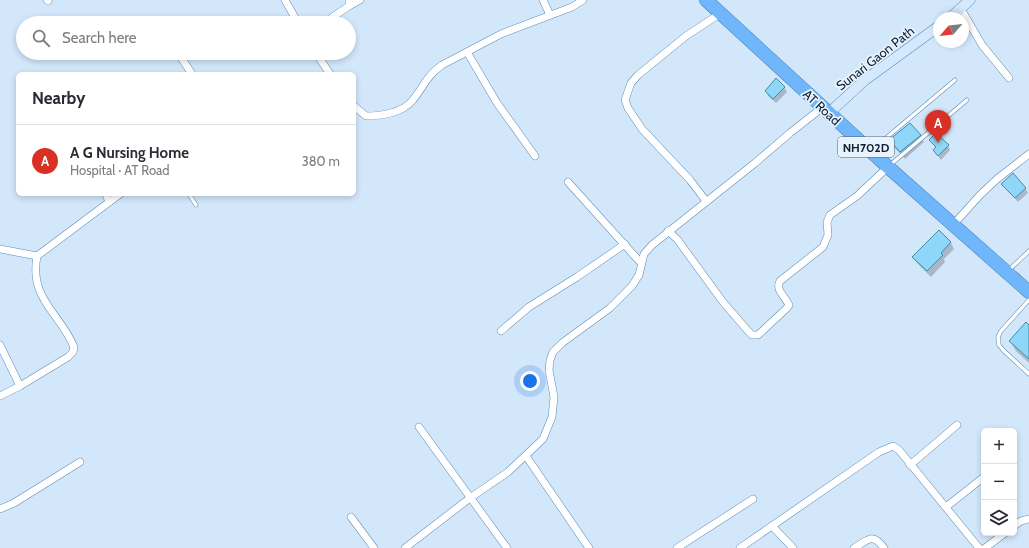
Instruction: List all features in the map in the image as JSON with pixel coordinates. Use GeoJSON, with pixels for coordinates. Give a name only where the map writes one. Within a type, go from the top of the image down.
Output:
{"type":"FeatureCollection","features":[{"type":"Feature","properties":{"kind":"highway","name":"AT Road"},"geometry":{"type":"LineString","coordinates":[[706,0],[888,167],[1028,292]]}},
{"type":"Feature","properties":{"kind":"street"},"geometry":{"type":"LineString","coordinates":[[286,0],[294,16]]}},
{"type":"Feature","properties":{"kind":"street"},"geometry":{"type":"LineString","coordinates":[[333,16],[349,3],[360,0]]}},
{"type":"Feature","properties":{"kind":"street"},"geometry":{"type":"LineString","coordinates":[[543,0],[550,15]]}},
{"type":"Feature","properties":{"kind":"street"},"geometry":{"type":"LineString","coordinates":[[356,108],[366,116],[374,116],[401,109],[412,101],[434,70],[501,34],[572,7],[583,0]]}},
{"type":"Feature","properties":{"kind":"street"},"geometry":{"type":"LineString","coordinates":[[957,12],[970,0]]}},
{"type":"Feature","properties":{"kind":"street"},"geometry":{"type":"LineString","coordinates":[[961,9],[982,45],[1009,78]]}},
{"type":"Feature","properties":{"kind":"street"},"geometry":{"type":"LineString","coordinates":[[706,201],[690,180],[642,129],[628,108],[625,100],[631,83],[638,75],[686,36],[721,13]]}},
{"type":"Feature","properties":{"kind":"street","name":"Sunari Gaon Path"},"geometry":{"type":"LineString","coordinates":[[826,110],[933,30]]}},
{"type":"Feature","properties":{"kind":"street"},"geometry":{"type":"LineString","coordinates":[[467,52],[497,103],[535,156]]}},
{"type":"Feature","properties":{"kind":"street"},"geometry":{"type":"LineString","coordinates":[[183,60],[191,72]]}},
{"type":"Feature","properties":{"kind":"street"},"geometry":{"type":"LineString","coordinates":[[321,60],[329,72]]}},
{"type":"Feature","properties":{"kind":"street"},"geometry":{"type":"LineString","coordinates":[[405,548],[470,498],[508,472],[543,439],[552,417],[554,397],[549,370],[553,352],[562,343],[610,308],[632,286],[639,275],[644,254],[652,244],[755,163],[790,133],[826,110]]}},
{"type":"Feature","properties":{"kind":"street"},"geometry":{"type":"LineString","coordinates":[[953,225],[980,195],[997,179],[1029,154]]}},
{"type":"Feature","properties":{"kind":"street"},"geometry":{"type":"LineString","coordinates":[[668,231],[677,239],[723,302],[748,331],[752,335],[758,335],[788,308],[788,305],[780,291],[779,283],[823,247],[828,235],[827,222],[830,215],[857,196],[888,167]]}},
{"type":"Feature","properties":{"kind":"street"},"geometry":{"type":"LineString","coordinates":[[568,182],[641,263]]}},
{"type":"Feature","properties":{"kind":"street"},"geometry":{"type":"LineString","coordinates":[[107,196],[109,202]]}},
{"type":"Feature","properties":{"kind":"street"},"geometry":{"type":"LineString","coordinates":[[0,396],[20,386],[68,357],[73,352],[74,347],[64,327],[41,295],[36,277],[37,256],[117,196]]}},
{"type":"Feature","properties":{"kind":"street"},"geometry":{"type":"LineString","coordinates":[[501,332],[529,307],[577,278],[625,244]]}},
{"type":"Feature","properties":{"kind":"street"},"geometry":{"type":"LineString","coordinates":[[0,249],[37,256]]}},
{"type":"Feature","properties":{"kind":"street"},"geometry":{"type":"LineString","coordinates":[[0,345],[20,386]]}},
{"type":"Feature","properties":{"kind":"street"},"geometry":{"type":"LineString","coordinates":[[910,465],[957,425]]}},
{"type":"Feature","properties":{"kind":"street"},"geometry":{"type":"LineString","coordinates":[[418,428],[507,548]]}},
{"type":"Feature","properties":{"kind":"street"},"geometry":{"type":"LineString","coordinates":[[740,548],[879,452],[893,446],[899,450],[979,548]]}},
{"type":"Feature","properties":{"kind":"street"},"geometry":{"type":"LineString","coordinates":[[526,456],[589,548]]}},
{"type":"Feature","properties":{"kind":"street"},"geometry":{"type":"LineString","coordinates":[[0,508],[14,503],[80,462]]}},
{"type":"Feature","properties":{"kind":"street"},"geometry":{"type":"LineString","coordinates":[[946,507],[981,479]]}},
{"type":"Feature","properties":{"kind":"street"},"geometry":{"type":"LineString","coordinates":[[677,548],[753,499]]}},
{"type":"Feature","properties":{"kind":"street"},"geometry":{"type":"LineString","coordinates":[[351,517],[374,548]]}},
{"type":"Feature","properties":{"kind":"street"},"geometry":{"type":"LineString","coordinates":[[1017,524],[1029,518]]}},
{"type":"Feature","properties":{"kind":"street"},"geometry":{"type":"LineString","coordinates":[[772,526],[793,548]]}},
{"type":"Feature","properties":{"kind":"street"},"geometry":{"type":"LineString","coordinates":[[985,548],[1001,536]]}},
{"type":"Feature","properties":{"kind":"street"},"geometry":{"type":"LineString","coordinates":[[854,548],[870,538],[875,538],[884,548]]}},
{"type":"Feature","properties":{"kind":"lane"},"geometry":{"type":"LineString","coordinates":[[871,151],[955,80]]}},
{"type":"Feature","properties":{"kind":"lane"},"geometry":{"type":"LineString","coordinates":[[888,167],[967,100]]}},
{"type":"Feature","properties":{"kind":"lane"},"geometry":{"type":"LineString","coordinates":[[190,196],[196,205]]}},
{"type":"Feature","properties":{"kind":"lane"},"geometry":{"type":"LineString","coordinates":[[1007,272],[1029,251]]}},
{"type":"Feature","properties":{"kind":"lane"},"geometry":{"type":"LineString","coordinates":[[1028,292],[1001,330],[998,337],[999,345],[1004,352],[1029,374]]}},
{"type":"Feature","properties":{"kind":"building"},"geometry":{"type":"Polygon","coordinates":[[[776,78],[785,87],[773,99],[765,91],[776,78]]]}},
{"type":"Feature","properties":{"kind":"building"},"geometry":{"type":"Polygon","coordinates":[[[910,123],[921,135],[900,152],[889,140],[910,123]]]}},
{"type":"Feature","properties":{"kind":"building"},"geometry":{"type":"Polygon","coordinates":[[[936,133],[949,145],[938,156],[933,150],[936,147],[929,140],[936,133]]]}},
{"type":"Feature","properties":{"kind":"building"},"geometry":{"type":"Polygon","coordinates":[[[1013,173],[1026,188],[1015,198],[1001,184],[1013,173]]]}},
{"type":"Feature","properties":{"kind":"building"},"geometry":{"type":"Polygon","coordinates":[[[939,230],[951,242],[941,253],[943,255],[927,271],[912,257],[939,230]]]}},
{"type":"Feature","properties":{"kind":"building"},"geometry":{"type":"Polygon","coordinates":[[[1026,322],[1029,325],[1029,359],[1009,341],[1026,322]]]}},
{"type":"Feature","properties":{"kind":"place","name":"A G Nursing Home"},"geometry":{"type":"Point","coordinates":[938,143]}}]}
